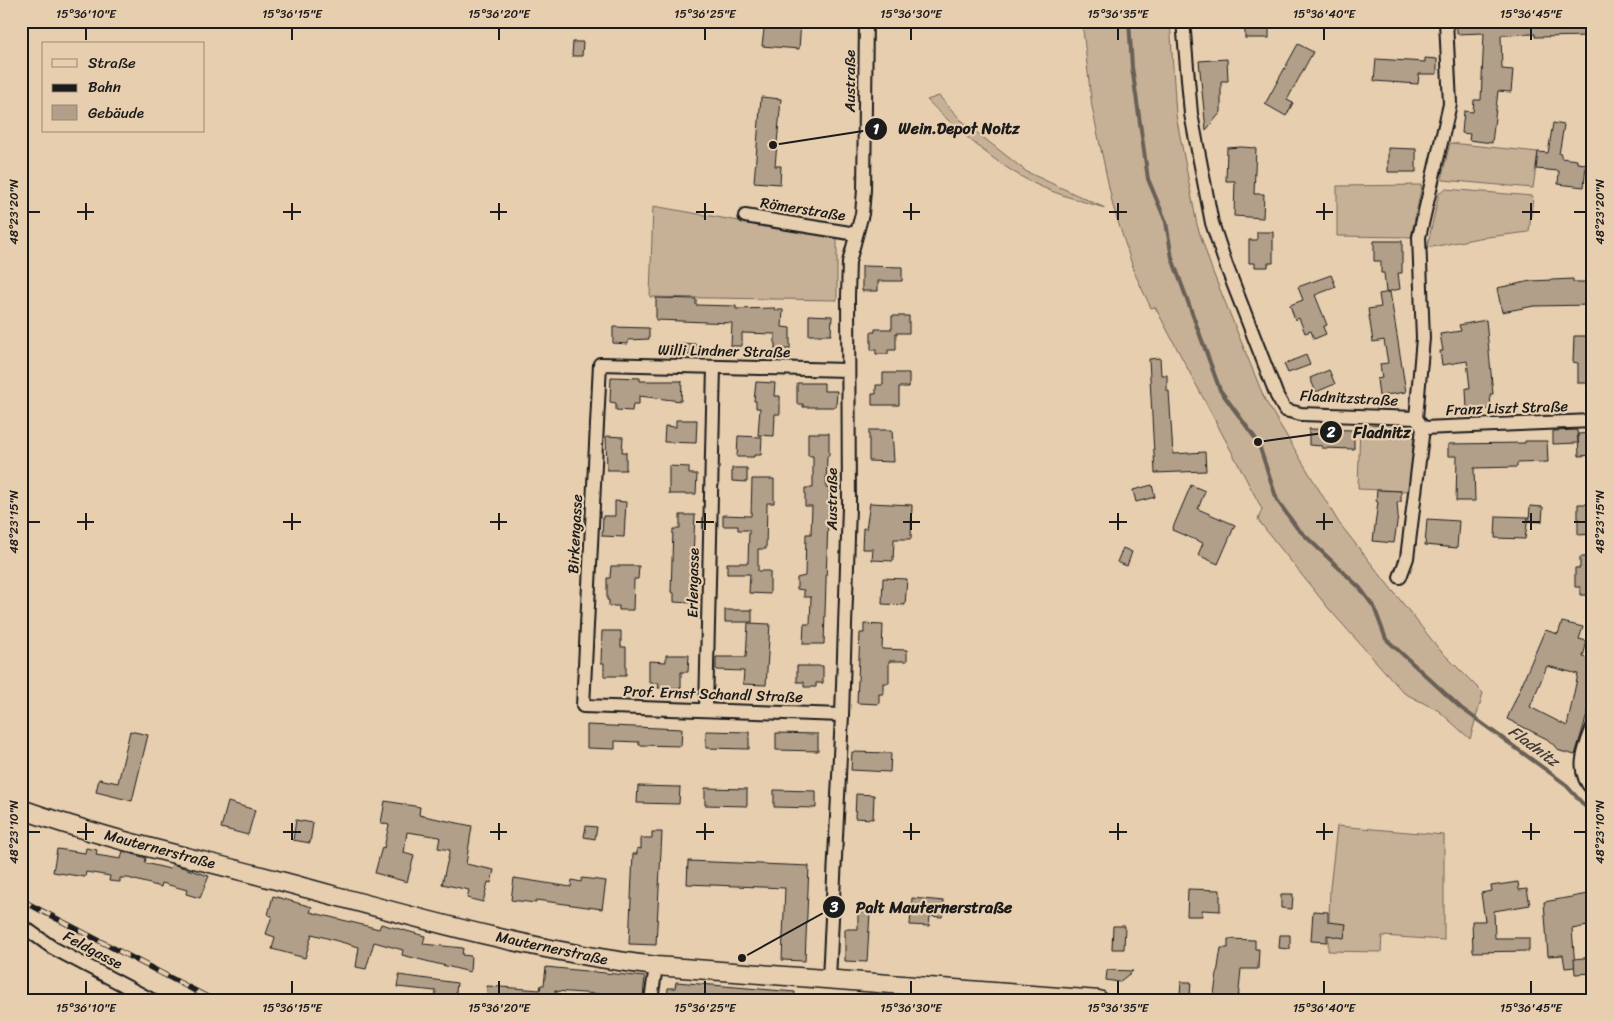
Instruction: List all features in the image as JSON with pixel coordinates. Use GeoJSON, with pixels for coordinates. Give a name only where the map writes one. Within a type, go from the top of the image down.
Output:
{"type":"FeatureCollection","features":[{"type":"Feature","properties":{"kind":"street","name":"Austraße"},"geometry":{"type":"LineString","coordinates":[[829,979],[842,715],[849,507],[847,370],[849,262],[862,214],[864,190],[866,21]]}},
{"type":"Feature","properties":{"kind":"street","name":"Fladnitzstraße"},"geometry":{"type":"LineString","coordinates":[[1183,21],[1192,114],[1212,223],[1226,265],[1285,410],[1301,414],[1419,423],[1423,338],[1419,238],[1450,104],[1446,21]]}},
{"type":"Feature","properties":{"kind":"street","name":"Römerstraße"},"geometry":{"type":"LineString","coordinates":[[745,216],[856,234]]}},
{"type":"Feature","properties":{"kind":"street","name":"Willi Lindner Straße"},"geometry":{"type":"LineString","coordinates":[[600,364],[847,370]]}},
{"type":"Feature","properties":{"kind":"street","name":"Birkengasse"},"geometry":{"type":"LineString","coordinates":[[583,706],[600,364]]}},
{"type":"Feature","properties":{"kind":"street","name":"Erlengasse"},"geometry":{"type":"LineString","coordinates":[[706,710],[714,367]]}},
{"type":"Feature","properties":{"kind":"street","name":"Franz Liszt Straße"},"geometry":{"type":"LineString","coordinates":[[1419,423],[1593,420]]}},
{"type":"Feature","properties":{"kind":"street"},"geometry":{"type":"LineString","coordinates":[[1400,577],[1408,558],[1419,423]]}},
{"type":"Feature","properties":{"kind":"street","name":"Prof. Ernst Schandl Straße"},"geometry":{"type":"LineString","coordinates":[[583,706],[842,715]]}},
{"type":"Feature","properties":{"kind":"street"},"geometry":{"type":"LineString","coordinates":[[1593,727],[1583,754],[1582,771],[1588,785],[1593,790]]}},
{"type":"Feature","properties":{"kind":"street","name":"Mauternerstraße"},"geometry":{"type":"LineString","coordinates":[[21,809],[96,831],[480,933],[583,956],[656,966],[1099,1000]]}},
{"type":"Feature","properties":{"kind":"street","name":"Feldgasse"},"geometry":{"type":"LineString","coordinates":[[21,925],[53,948],[152,1000]]}},
{"type":"Feature","properties":{"kind":"street"},"geometry":{"type":"LineString","coordinates":[[652,1000],[656,966]]}},
{"type":"Feature","properties":{"kind":"shaded area"},"geometry":{"type":"Polygon","coordinates":[[[1082,21],[1170,21],[1176,115],[1197,225],[1212,270],[1265,400],[1339,523],[1439,649],[1483,693],[1470,739],[1439,711],[1404,693],[1329,609],[1258,520],[1262,509],[1155,307],[1151,308],[1135,274],[1113,206],[1092,107],[1082,21]]]}},
{"type":"Feature","properties":{"kind":"shaded area"},"geometry":{"type":"Polygon","coordinates":[[[939,96],[961,120],[1027,172],[1105,208],[1052,191],[1009,169],[972,142],[927,100],[939,96]]]}},
{"type":"Feature","properties":{"kind":"shaded area"},"geometry":{"type":"Polygon","coordinates":[[[1450,143],[1538,152],[1533,188],[1443,180],[1442,176],[1450,143]]]}},
{"type":"Feature","properties":{"kind":"shaded area"},"geometry":{"type":"Polygon","coordinates":[[[1422,185],[1411,237],[1337,236],[1337,186],[1422,185]]]}},
{"type":"Feature","properties":{"kind":"shaded area"},"geometry":{"type":"Polygon","coordinates":[[[1445,189],[1533,196],[1529,232],[1479,238],[1427,248],[1439,193],[1445,189]]]}},
{"type":"Feature","properties":{"kind":"shaded area"},"geometry":{"type":"Polygon","coordinates":[[[653,206],[837,238],[837,300],[650,297],[653,206]]]}},
{"type":"Feature","properties":{"kind":"shaded area"},"geometry":{"type":"Polygon","coordinates":[[[1360,423],[1407,424],[1414,433],[1409,491],[1358,489],[1360,423]]]}},
{"type":"Feature","properties":{"kind":"shaded area"},"geometry":{"type":"Polygon","coordinates":[[[1337,826],[1444,835],[1444,940],[1382,936],[1381,952],[1328,951],[1330,888],[1337,826]]]}},
{"type":"Feature","properties":{"kind":"building"},"geometry":{"type":"Polygon","coordinates":[[[765,21],[801,21],[799,49],[762,46],[765,21]]]}},
{"type":"Feature","properties":{"kind":"building"},"geometry":{"type":"Polygon","coordinates":[[[1245,21],[1269,21],[1269,38],[1245,38],[1245,21]]]}},
{"type":"Feature","properties":{"kind":"building"},"geometry":{"type":"Polygon","coordinates":[[[1457,21],[1593,21],[1593,36],[1535,37],[1535,34],[1501,35],[1502,69],[1513,70],[1511,92],[1498,91],[1492,143],[1469,140],[1470,134],[1462,133],[1464,111],[1473,112],[1474,100],[1481,100],[1484,33],[1457,34],[1457,21]]]}},
{"type":"Feature","properties":{"kind":"building"},"geometry":{"type":"Polygon","coordinates":[[[573,42],[583,42],[582,56],[572,56],[573,42]]]}},
{"type":"Feature","properties":{"kind":"building"},"geometry":{"type":"Polygon","coordinates":[[[1298,44],[1313,52],[1287,100],[1293,103],[1286,116],[1265,104],[1298,44]]]}},
{"type":"Feature","properties":{"kind":"building"},"geometry":{"type":"Polygon","coordinates":[[[1425,58],[1437,59],[1437,74],[1419,74],[1418,84],[1374,81],[1376,59],[1425,62],[1425,58]]]}},
{"type":"Feature","properties":{"kind":"building"},"geometry":{"type":"Polygon","coordinates":[[[1227,59],[1228,81],[1221,81],[1221,112],[1206,130],[1199,61],[1227,59]]]}},
{"type":"Feature","properties":{"kind":"building"},"geometry":{"type":"Polygon","coordinates":[[[761,97],[781,99],[775,166],[781,166],[780,184],[754,182],[761,97]]]}},
{"type":"Feature","properties":{"kind":"building"},"geometry":{"type":"Polygon","coordinates":[[[1553,123],[1564,125],[1559,154],[1561,154],[1561,158],[1577,160],[1577,163],[1586,164],[1584,187],[1558,184],[1559,171],[1536,169],[1538,152],[1548,153],[1553,123]]]}},
{"type":"Feature","properties":{"kind":"building"},"geometry":{"type":"Polygon","coordinates":[[[1227,148],[1256,148],[1254,194],[1264,194],[1263,218],[1234,216],[1235,181],[1226,181],[1227,148]]]}},
{"type":"Feature","properties":{"kind":"building"},"geometry":{"type":"Polygon","coordinates":[[[1388,148],[1416,149],[1416,172],[1388,172],[1388,148]]]}},
{"type":"Feature","properties":{"kind":"building"},"geometry":{"type":"Polygon","coordinates":[[[1257,232],[1273,232],[1273,263],[1268,263],[1268,267],[1255,267],[1255,263],[1249,263],[1249,240],[1257,240],[1257,232]]]}},
{"type":"Feature","properties":{"kind":"building"},"geometry":{"type":"Polygon","coordinates":[[[1374,241],[1402,241],[1402,273],[1398,273],[1400,289],[1386,292],[1384,273],[1381,273],[1381,261],[1374,261],[1374,241]]]}},
{"type":"Feature","properties":{"kind":"building"},"geometry":{"type":"Polygon","coordinates":[[[862,266],[902,267],[902,281],[878,281],[878,291],[862,291],[862,266]]]}},
{"type":"Feature","properties":{"kind":"building"},"geometry":{"type":"Polygon","coordinates":[[[1331,275],[1336,287],[1315,295],[1327,325],[1323,327],[1326,334],[1314,339],[1311,331],[1305,333],[1299,318],[1295,320],[1290,305],[1303,300],[1298,287],[1331,275]]]}},
{"type":"Feature","properties":{"kind":"building"},"geometry":{"type":"Polygon","coordinates":[[[1573,279],[1573,282],[1593,282],[1593,305],[1534,306],[1502,312],[1497,288],[1531,281],[1573,279]]]}},
{"type":"Feature","properties":{"kind":"building"},"geometry":{"type":"Polygon","coordinates":[[[1390,292],[1406,392],[1379,396],[1377,379],[1382,378],[1380,364],[1388,363],[1384,340],[1373,342],[1368,309],[1381,307],[1379,294],[1390,292]]]}},
{"type":"Feature","properties":{"kind":"building"},"geometry":{"type":"Polygon","coordinates":[[[656,298],[696,299],[696,305],[736,306],[736,309],[775,308],[775,310],[783,310],[782,327],[790,328],[790,349],[775,349],[775,334],[742,333],[742,346],[731,346],[732,323],[656,320],[656,298]]]}},
{"type":"Feature","properties":{"kind":"building"},"geometry":{"type":"Polygon","coordinates":[[[809,315],[832,316],[831,335],[809,335],[809,315]]]}},
{"type":"Feature","properties":{"kind":"building"},"geometry":{"type":"Polygon","coordinates":[[[892,316],[909,316],[909,333],[896,333],[896,350],[888,350],[888,354],[876,354],[876,350],[871,350],[871,332],[875,332],[875,329],[892,329],[892,316]]]}},
{"type":"Feature","properties":{"kind":"building"},"geometry":{"type":"Polygon","coordinates":[[[1486,320],[1493,394],[1490,394],[1491,409],[1467,410],[1466,388],[1470,388],[1467,361],[1442,365],[1440,351],[1443,351],[1440,334],[1461,331],[1459,325],[1486,320]]]}},
{"type":"Feature","properties":{"kind":"building"},"geometry":{"type":"Polygon","coordinates":[[[613,327],[649,328],[649,339],[628,340],[628,344],[613,343],[613,327]]]}},
{"type":"Feature","properties":{"kind":"building"},"geometry":{"type":"Polygon","coordinates":[[[1574,336],[1593,336],[1593,383],[1578,383],[1578,363],[1573,362],[1574,336]]]}},
{"type":"Feature","properties":{"kind":"building"},"geometry":{"type":"Polygon","coordinates":[[[678,343],[696,344],[695,355],[678,354],[678,343]]]}},
{"type":"Feature","properties":{"kind":"building"},"geometry":{"type":"Polygon","coordinates":[[[1306,355],[1310,365],[1288,373],[1284,364],[1306,355]]]}},
{"type":"Feature","properties":{"kind":"building"},"geometry":{"type":"Polygon","coordinates":[[[1160,358],[1161,375],[1167,375],[1173,454],[1205,452],[1206,471],[1155,473],[1149,359],[1160,358]]]}},
{"type":"Feature","properties":{"kind":"building"},"geometry":{"type":"Polygon","coordinates":[[[1329,370],[1335,384],[1316,392],[1310,378],[1329,370]]]}},
{"type":"Feature","properties":{"kind":"building"},"geometry":{"type":"Polygon","coordinates":[[[883,373],[909,373],[909,387],[899,387],[899,405],[872,405],[872,394],[876,394],[876,385],[883,385],[883,373]]]}},
{"type":"Feature","properties":{"kind":"building"},"geometry":{"type":"Polygon","coordinates":[[[611,377],[640,378],[640,381],[682,381],[681,401],[639,396],[639,404],[633,404],[632,411],[616,410],[616,403],[610,402],[611,377]]]}},
{"type":"Feature","properties":{"kind":"building"},"geometry":{"type":"Polygon","coordinates":[[[756,382],[775,383],[774,396],[780,396],[780,414],[775,414],[774,436],[758,435],[760,408],[756,408],[756,401],[754,401],[756,382]]]}},
{"type":"Feature","properties":{"kind":"building"},"geometry":{"type":"Polygon","coordinates":[[[797,383],[824,383],[824,391],[837,391],[836,407],[803,407],[803,404],[797,404],[797,383]]]}},
{"type":"Feature","properties":{"kind":"building"},"geometry":{"type":"Polygon","coordinates":[[[676,420],[697,420],[696,443],[664,442],[665,426],[676,427],[676,420]]]}},
{"type":"Feature","properties":{"kind":"building"},"geometry":{"type":"Polygon","coordinates":[[[1309,429],[1354,430],[1354,449],[1322,448],[1322,446],[1309,445],[1309,429]]]}},
{"type":"Feature","properties":{"kind":"building"},"geometry":{"type":"Polygon","coordinates":[[[869,430],[892,430],[894,462],[869,461],[869,430]]]}},
{"type":"Feature","properties":{"kind":"building"},"geometry":{"type":"Polygon","coordinates":[[[1577,430],[1578,443],[1553,444],[1553,431],[1577,430]]]}},
{"type":"Feature","properties":{"kind":"building"},"geometry":{"type":"Polygon","coordinates":[[[808,433],[829,433],[826,488],[829,489],[824,644],[803,644],[804,624],[810,624],[811,597],[804,597],[804,590],[797,589],[797,578],[805,576],[806,534],[811,534],[812,506],[805,506],[805,488],[813,488],[813,456],[808,456],[808,433]]]}},
{"type":"Feature","properties":{"kind":"building"},"geometry":{"type":"Polygon","coordinates":[[[1593,433],[1593,455],[1579,456],[1578,434],[1593,433]]]}},
{"type":"Feature","properties":{"kind":"building"},"geometry":{"type":"Polygon","coordinates":[[[606,436],[623,437],[622,452],[626,452],[626,470],[607,470],[606,436]]]}},
{"type":"Feature","properties":{"kind":"building"},"geometry":{"type":"Polygon","coordinates":[[[738,436],[762,437],[761,455],[737,457],[738,436]]]}},
{"type":"Feature","properties":{"kind":"building"},"geometry":{"type":"Polygon","coordinates":[[[1525,441],[1547,441],[1548,462],[1517,463],[1517,467],[1474,468],[1475,501],[1456,501],[1457,456],[1448,456],[1448,444],[1525,443],[1525,441]]]}},
{"type":"Feature","properties":{"kind":"building"},"geometry":{"type":"Polygon","coordinates":[[[669,466],[689,467],[689,474],[697,474],[696,494],[669,494],[669,466]]]}},
{"type":"Feature","properties":{"kind":"building"},"geometry":{"type":"Polygon","coordinates":[[[732,468],[747,468],[747,482],[732,481],[732,468]]]}},
{"type":"Feature","properties":{"kind":"building"},"geometry":{"type":"Polygon","coordinates":[[[752,479],[774,479],[774,503],[767,503],[766,549],[758,549],[758,571],[770,571],[770,594],[749,593],[750,574],[727,574],[727,563],[748,563],[749,530],[738,530],[738,526],[723,526],[723,515],[751,516],[752,479]]]}},
{"type":"Feature","properties":{"kind":"building"},"geometry":{"type":"Polygon","coordinates":[[[1152,485],[1155,497],[1136,502],[1133,490],[1152,485]]]}},
{"type":"Feature","properties":{"kind":"building"},"geometry":{"type":"Polygon","coordinates":[[[1191,485],[1205,491],[1198,509],[1235,525],[1218,564],[1198,555],[1203,543],[1172,530],[1191,485]]]}},
{"type":"Feature","properties":{"kind":"building"},"geometry":{"type":"Polygon","coordinates":[[[1377,490],[1401,491],[1401,502],[1397,502],[1398,516],[1394,543],[1373,541],[1378,502],[1376,501],[1377,490]]]}},
{"type":"Feature","properties":{"kind":"building"},"geometry":{"type":"Polygon","coordinates":[[[615,501],[626,502],[624,537],[602,536],[603,516],[615,516],[615,501]]]}},
{"type":"Feature","properties":{"kind":"building"},"geometry":{"type":"Polygon","coordinates":[[[870,503],[912,505],[911,539],[894,539],[893,561],[872,560],[873,549],[862,549],[863,528],[866,529],[870,503]]]}},
{"type":"Feature","properties":{"kind":"building"},"geometry":{"type":"Polygon","coordinates":[[[1578,504],[1591,504],[1593,534],[1578,535],[1578,504]]]}},
{"type":"Feature","properties":{"kind":"building"},"geometry":{"type":"Polygon","coordinates":[[[1530,506],[1543,507],[1542,522],[1529,521],[1530,506]]]}},
{"type":"Feature","properties":{"kind":"building"},"geometry":{"type":"Polygon","coordinates":[[[680,515],[695,515],[692,576],[694,576],[694,603],[674,602],[674,593],[671,592],[673,529],[680,529],[680,515]]]}},
{"type":"Feature","properties":{"kind":"building"},"geometry":{"type":"Polygon","coordinates":[[[1496,516],[1528,517],[1525,539],[1495,538],[1496,516]]]}},
{"type":"Feature","properties":{"kind":"building"},"geometry":{"type":"Polygon","coordinates":[[[1427,519],[1459,521],[1457,548],[1425,545],[1427,519]]]}},
{"type":"Feature","properties":{"kind":"building"},"geometry":{"type":"Polygon","coordinates":[[[1123,548],[1132,552],[1127,566],[1117,562],[1123,548]]]}},
{"type":"Feature","properties":{"kind":"building"},"geometry":{"type":"Polygon","coordinates":[[[1580,557],[1593,557],[1593,595],[1580,595],[1580,587],[1575,587],[1575,568],[1580,568],[1580,557]]]}},
{"type":"Feature","properties":{"kind":"building"},"geometry":{"type":"Polygon","coordinates":[[[611,566],[639,566],[638,579],[634,579],[633,610],[619,610],[619,606],[609,606],[609,600],[607,600],[607,578],[610,578],[611,566]]]}},
{"type":"Feature","properties":{"kind":"building"},"geometry":{"type":"Polygon","coordinates":[[[883,578],[907,579],[905,605],[882,604],[883,578]]]}},
{"type":"Feature","properties":{"kind":"building"},"geometry":{"type":"Polygon","coordinates":[[[725,610],[752,610],[752,622],[725,622],[725,610]]]}},
{"type":"Feature","properties":{"kind":"building"},"geometry":{"type":"Polygon","coordinates":[[[1562,622],[1583,627],[1579,639],[1587,641],[1583,657],[1593,659],[1593,695],[1575,755],[1560,751],[1547,739],[1507,719],[1545,630],[1558,634],[1562,622]],[[1547,666],[1530,707],[1567,726],[1578,674],[1547,666]]]}},
{"type":"Feature","properties":{"kind":"building"},"geometry":{"type":"Polygon","coordinates":[[[748,623],[770,624],[766,685],[743,684],[744,671],[716,670],[716,657],[746,657],[748,623]]]}},
{"type":"Feature","properties":{"kind":"building"},"geometry":{"type":"Polygon","coordinates":[[[864,624],[883,625],[882,649],[907,650],[907,661],[889,661],[889,683],[883,683],[883,694],[879,694],[879,704],[857,703],[860,633],[864,633],[864,624]]]}},
{"type":"Feature","properties":{"kind":"building"},"geometry":{"type":"Polygon","coordinates":[[[602,631],[621,631],[621,647],[626,647],[626,676],[604,676],[604,663],[601,663],[602,631]]]}},
{"type":"Feature","properties":{"kind":"building"},"geometry":{"type":"Polygon","coordinates":[[[666,655],[689,655],[688,672],[681,672],[681,688],[658,688],[659,683],[649,683],[649,661],[666,662],[666,655]]]}},
{"type":"Feature","properties":{"kind":"building"},"geometry":{"type":"Polygon","coordinates":[[[797,666],[823,666],[823,683],[816,683],[816,687],[804,687],[804,682],[797,682],[797,666]]]}},
{"type":"Feature","properties":{"kind":"building"},"geometry":{"type":"Polygon","coordinates":[[[587,725],[682,729],[681,746],[639,745],[639,742],[615,741],[615,749],[587,748],[587,725]]]}},
{"type":"Feature","properties":{"kind":"building"},"geometry":{"type":"Polygon","coordinates":[[[130,731],[148,735],[132,801],[96,792],[99,779],[118,783],[130,731]]]}},
{"type":"Feature","properties":{"kind":"building"},"geometry":{"type":"Polygon","coordinates":[[[706,731],[749,732],[749,749],[706,748],[706,731]]]}},
{"type":"Feature","properties":{"kind":"building"},"geometry":{"type":"Polygon","coordinates":[[[776,733],[818,734],[818,751],[776,750],[776,733]]]}},
{"type":"Feature","properties":{"kind":"building"},"geometry":{"type":"Polygon","coordinates":[[[852,752],[891,753],[890,772],[851,770],[852,752]]]}},
{"type":"Feature","properties":{"kind":"building"},"geometry":{"type":"Polygon","coordinates":[[[638,786],[680,787],[679,804],[637,803],[638,786]]]}},
{"type":"Feature","properties":{"kind":"building"},"geometry":{"type":"Polygon","coordinates":[[[705,788],[747,789],[747,806],[705,805],[705,788]]]}},
{"type":"Feature","properties":{"kind":"building"},"geometry":{"type":"Polygon","coordinates":[[[774,790],[816,791],[816,808],[774,807],[774,790]]]}},
{"type":"Feature","properties":{"kind":"building"},"geometry":{"type":"Polygon","coordinates":[[[856,794],[874,795],[873,819],[855,818],[856,794]]]}},
{"type":"Feature","properties":{"kind":"building"},"geometry":{"type":"Polygon","coordinates":[[[385,801],[420,807],[419,815],[472,826],[466,864],[494,870],[491,883],[488,882],[483,902],[467,898],[469,890],[442,884],[450,850],[438,848],[440,837],[407,832],[404,853],[414,856],[407,882],[375,873],[382,847],[384,848],[389,825],[381,823],[385,801]]]}},
{"type":"Feature","properties":{"kind":"building"},"geometry":{"type":"Polygon","coordinates":[[[228,802],[255,810],[248,835],[221,828],[228,802]]]}},
{"type":"Feature","properties":{"kind":"building"},"geometry":{"type":"Polygon","coordinates":[[[296,820],[313,823],[310,843],[293,840],[296,820]]]}},
{"type":"Feature","properties":{"kind":"building"},"geometry":{"type":"Polygon","coordinates":[[[586,826],[597,827],[595,839],[584,837],[586,826]]]}},
{"type":"Feature","properties":{"kind":"building"},"geometry":{"type":"Polygon","coordinates":[[[652,832],[662,832],[656,945],[629,944],[633,854],[637,854],[637,848],[641,849],[641,838],[652,838],[652,832]]]}},
{"type":"Feature","properties":{"kind":"building"},"geometry":{"type":"Polygon","coordinates":[[[86,848],[97,850],[96,855],[121,859],[123,851],[146,858],[145,863],[170,869],[172,864],[209,876],[200,898],[186,894],[187,890],[162,883],[161,887],[128,878],[120,878],[120,882],[109,881],[110,876],[86,872],[85,877],[53,872],[57,849],[85,853],[86,848]]]}},
{"type":"Feature","properties":{"kind":"building"},"geometry":{"type":"Polygon","coordinates":[[[688,861],[809,866],[805,961],[782,960],[785,888],[687,884],[688,861]]]}},
{"type":"Feature","properties":{"kind":"building"},"geometry":{"type":"Polygon","coordinates":[[[514,878],[571,887],[572,880],[581,882],[582,878],[606,881],[602,909],[536,900],[536,903],[511,900],[514,878]]]}},
{"type":"Feature","properties":{"kind":"building"},"geometry":{"type":"Polygon","coordinates":[[[1518,882],[1519,890],[1527,889],[1530,905],[1494,911],[1495,938],[1529,938],[1529,951],[1473,952],[1472,921],[1485,921],[1481,893],[1492,891],[1491,886],[1518,882]]]}},
{"type":"Feature","properties":{"kind":"building"},"geometry":{"type":"Polygon","coordinates":[[[1188,889],[1220,890],[1220,911],[1202,910],[1202,916],[1187,916],[1188,889]]]}},
{"type":"Feature","properties":{"kind":"building"},"geometry":{"type":"Polygon","coordinates":[[[1593,893],[1593,925],[1572,929],[1575,967],[1565,968],[1563,955],[1548,956],[1544,902],[1593,893]]]}},
{"type":"Feature","properties":{"kind":"building"},"geometry":{"type":"Polygon","coordinates":[[[1281,894],[1293,894],[1292,909],[1281,908],[1281,894]]]}},
{"type":"Feature","properties":{"kind":"building"},"geometry":{"type":"Polygon","coordinates":[[[273,896],[312,907],[310,912],[379,929],[381,924],[425,936],[423,944],[463,948],[462,955],[471,956],[470,972],[402,955],[403,950],[374,942],[366,969],[356,967],[359,947],[312,934],[305,958],[272,949],[275,937],[266,934],[272,916],[268,915],[273,896]]]}},
{"type":"Feature","properties":{"kind":"building"},"geometry":{"type":"Polygon","coordinates":[[[912,898],[944,901],[942,917],[930,916],[929,926],[910,925],[912,898]]]}},
{"type":"Feature","properties":{"kind":"building"},"geometry":{"type":"Polygon","coordinates":[[[1313,911],[1328,912],[1328,922],[1346,924],[1344,938],[1327,935],[1327,942],[1311,941],[1313,911]]]}},
{"type":"Feature","properties":{"kind":"building"},"geometry":{"type":"Polygon","coordinates":[[[858,912],[870,912],[867,962],[845,961],[845,929],[858,929],[858,912]]]}},
{"type":"Feature","properties":{"kind":"building"},"geometry":{"type":"Polygon","coordinates":[[[1113,926],[1125,926],[1124,949],[1112,949],[1113,926]]]}},
{"type":"Feature","properties":{"kind":"building"},"geometry":{"type":"Polygon","coordinates":[[[1280,935],[1290,935],[1290,949],[1279,948],[1280,935]]]}},
{"type":"Feature","properties":{"kind":"building"},"geometry":{"type":"Polygon","coordinates":[[[1228,939],[1255,940],[1255,949],[1259,949],[1258,969],[1241,969],[1238,1000],[1213,1000],[1221,948],[1228,948],[1228,939]]]}},
{"type":"Feature","properties":{"kind":"building"},"geometry":{"type":"Polygon","coordinates":[[[1593,957],[1593,973],[1575,974],[1574,959],[1593,957]]]}},
{"type":"Feature","properties":{"kind":"building"},"geometry":{"type":"Polygon","coordinates":[[[546,967],[645,977],[643,997],[554,991],[557,992],[557,1000],[486,1000],[487,986],[540,990],[541,985],[544,985],[546,967]]]}},
{"type":"Feature","properties":{"kind":"building"},"geometry":{"type":"Polygon","coordinates":[[[1107,970],[1133,971],[1119,982],[1106,980],[1107,970]]]}},
{"type":"Feature","properties":{"kind":"building"},"geometry":{"type":"Polygon","coordinates":[[[399,975],[457,983],[455,1000],[435,1000],[436,991],[397,987],[399,975]]]}},
{"type":"Feature","properties":{"kind":"building"},"geometry":{"type":"Polygon","coordinates":[[[676,982],[795,992],[794,1000],[667,1000],[668,988],[675,988],[676,982]]]}},
{"type":"Feature","properties":{"kind":"building"},"geometry":{"type":"Polygon","coordinates":[[[1181,982],[1191,982],[1190,995],[1180,994],[1181,982]]]}},
{"type":"Feature","properties":{"kind":"waterway","name":"Fladnitz"},"geometry":{"type":"LineString","coordinates":[[1129,21],[1132,67],[1148,179],[1166,222],[1172,258],[1220,390],[1258,442],[1277,500],[1297,528],[1360,588],[1374,607],[1386,639],[1461,708],[1564,783],[1593,815]]}},
{"type":"Feature","properties":{"kind":"railway"},"geometry":{"type":"LineString","coordinates":[[21,900],[213,1000]]}},
{"type":"Feature","properties":{"kind":"place","name":"Wein.Depot Noitz"},"geometry":{"type":"Point","coordinates":[773,145]}},
{"type":"Feature","properties":{"kind":"place","name":"Fladnitz"},"geometry":{"type":"Point","coordinates":[1258,442]}},
{"type":"Feature","properties":{"kind":"place","name":"Palt Mauternerstraße"},"geometry":{"type":"Point","coordinates":[742,958]}}]}
